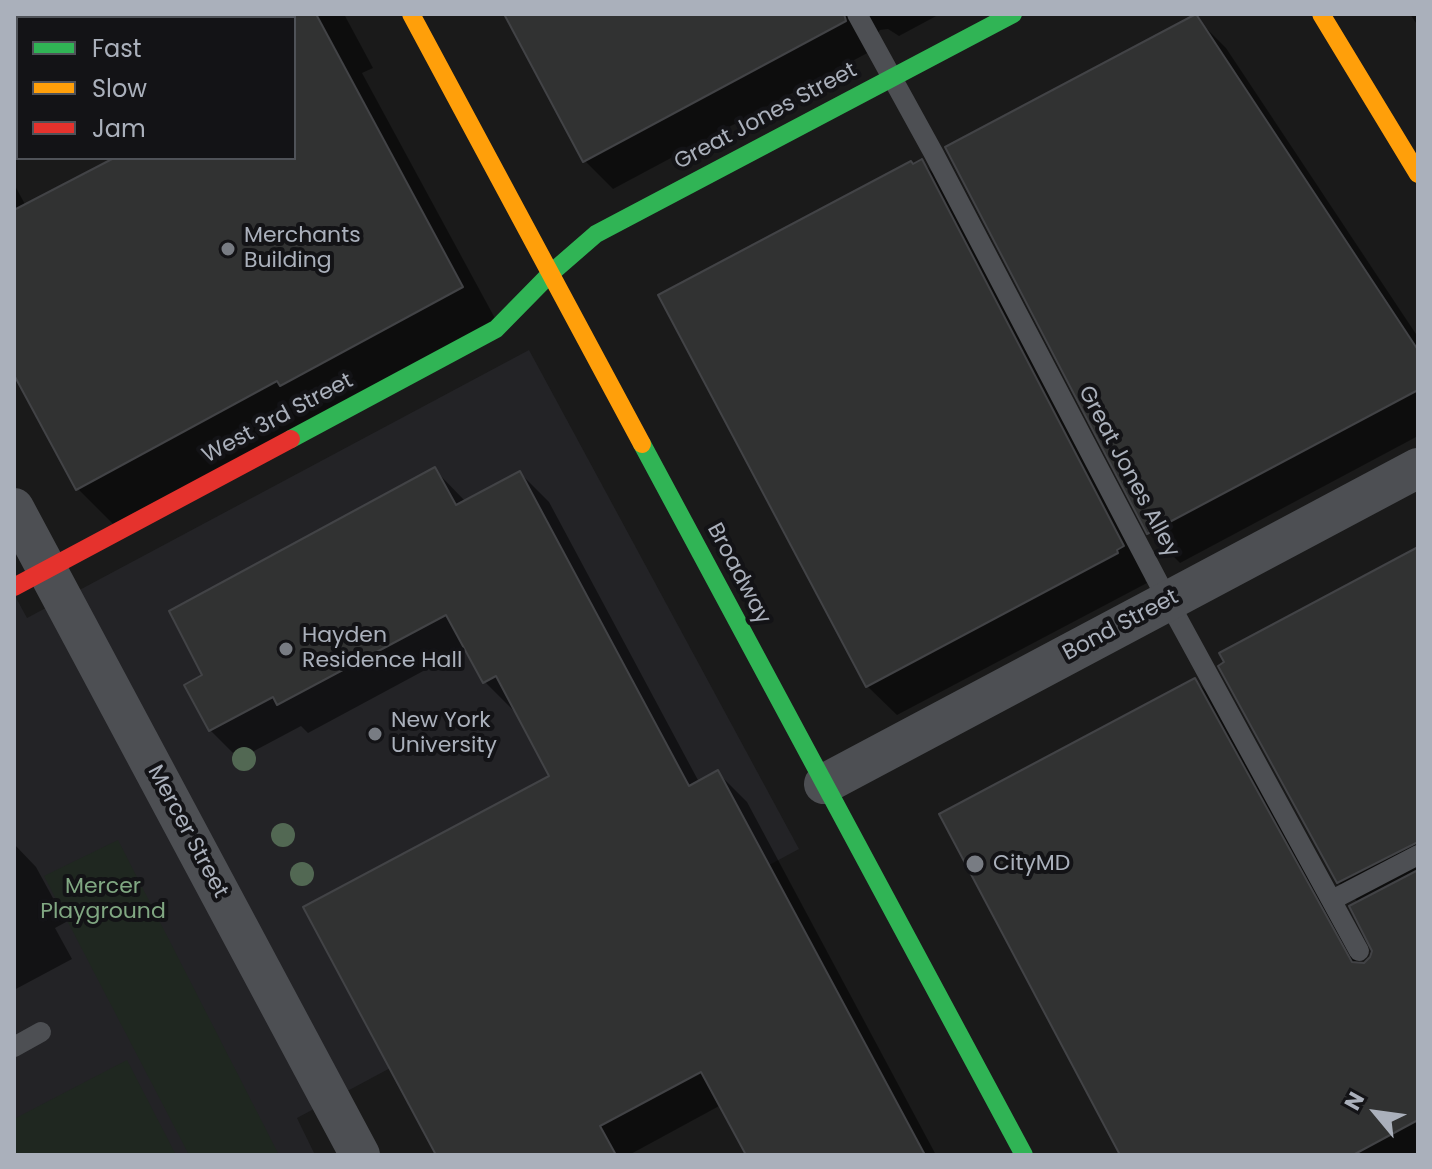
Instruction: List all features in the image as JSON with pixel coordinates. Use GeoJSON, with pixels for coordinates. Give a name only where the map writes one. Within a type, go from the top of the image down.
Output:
{"type":"FeatureCollection","features":[{"type":"Feature","properties":{"kind":"main road","name":"Broadway"},"geometry":{"type":"LineString","coordinates":[[411,14],[1024,1155]]}},
{"type":"Feature","properties":{"kind":"main road","name":"Great Jones Street"},"geometry":{"type":"LineString","coordinates":[[550,274],[596,234],[1013,14]]}},
{"type":"Feature","properties":{"kind":"main road"},"geometry":{"type":"LineString","coordinates":[[1321,14],[1418,174]]}},
{"type":"Feature","properties":{"kind":"main road","name":"West 3rd Street"},"geometry":{"type":"LineString","coordinates":[[30,578],[496,329],[550,274]]}},
{"type":"Feature","properties":{"kind":"street","name":"Bond Street"},"geometry":{"type":"LineString","coordinates":[[824,784],[1418,468]]}},
{"type":"Feature","properties":{"kind":"street","name":"Mercer Street"},"geometry":{"type":"LineString","coordinates":[[14,508],[30,578],[360,1155]]}},
{"type":"Feature","properties":{"kind":"lane","name":"Great Jones Alley"},"geometry":{"type":"LineString","coordinates":[[857,14],[941,167],[1168,601],[1359,951]]}},
{"type":"Feature","properties":{"kind":"lane"},"geometry":{"type":"LineString","coordinates":[[1332,900],[1418,855]]}},
{"type":"Feature","properties":{"kind":"lane"},"geometry":{"type":"LineString","coordinates":[[14,1047],[41,1032]]}},
{"type":"Feature","properties":{"kind":"shaded area","name":"New York University"},"geometry":{"type":"Polygon","coordinates":[[[529,350],[799,849],[297,1118],[315,1155],[14,1155],[14,594],[27,618],[529,350]]]}},
{"type":"Feature","properties":{"kind":"green space","name":"Mercer Playground"},"geometry":{"type":"Polygon","coordinates":[[[118,840],[279,1155],[189,1155],[44,876],[118,840]]]}},
{"type":"Feature","properties":{"kind":"green space"},"geometry":{"type":"Polygon","coordinates":[[[127,1060],[176,1155],[14,1155],[14,1119],[127,1060]]]}},
{"type":"Feature","properties":{"kind":"building","name":"Merchants Building"},"geometry":{"type":"Polygon","coordinates":[[[316,14],[463,287],[280,386],[277,381],[76,490],[14,375],[14,210],[110,160],[296,160],[294,16],[316,14]]]}},
{"type":"Feature","properties":{"kind":"building"},"geometry":{"type":"Polygon","coordinates":[[[504,14],[844,14],[846,21],[583,162],[504,14]]]}},
{"type":"Feature","properties":{"kind":"building"},"geometry":{"type":"Polygon","coordinates":[[[1196,14],[1418,350],[1418,390],[1147,534],[945,147],[1196,14]]]}},
{"type":"Feature","properties":{"kind":"building"},"geometry":{"type":"Polygon","coordinates":[[[922,159],[1124,546],[1117,550],[1118,553],[866,687],[658,295],[911,161],[913,164],[922,159]]]}},
{"type":"Feature","properties":{"kind":"building"},"geometry":{"type":"Polygon","coordinates":[[[435,467],[456,505],[520,471],[689,786],[718,770],[925,1155],[746,1155],[701,1072],[600,1126],[616,1155],[436,1155],[303,907],[549,776],[496,676],[483,683],[446,615],[277,705],[273,697],[209,731],[184,685],[202,675],[169,611],[435,467]]]}},
{"type":"Feature","properties":{"kind":"building"},"geometry":{"type":"Polygon","coordinates":[[[1418,547],[1418,842],[1337,883],[1218,666],[1224,662],[1219,653],[1418,547]]]}},
{"type":"Feature","properties":{"kind":"building"},"geometry":{"type":"Polygon","coordinates":[[[1195,678],[1352,962],[1364,963],[1372,951],[1349,906],[1418,870],[1418,1120],[1353,1155],[1120,1155],[939,814],[1195,678]]]}},
{"type":"Feature","properties":{"kind":"traffic: fast"},"geometry":{"type":"LineString","coordinates":[[291,439],[496,329],[550,274],[596,234],[1013,14]]}},
{"type":"Feature","properties":{"kind":"traffic: fast"},"geometry":{"type":"LineString","coordinates":[[642,444],[1024,1155]]}},
{"type":"Feature","properties":{"kind":"traffic: slow"},"geometry":{"type":"LineString","coordinates":[[411,14],[642,444]]}},
{"type":"Feature","properties":{"kind":"traffic: slow"},"geometry":{"type":"LineString","coordinates":[[1321,14],[1418,174]]}},
{"type":"Feature","properties":{"kind":"traffic: jam"},"geometry":{"type":"LineString","coordinates":[[14,587],[291,439]]}},
{"type":"Feature","properties":{"kind":"place","name":"Merchants Building"},"geometry":{"type":"Point","coordinates":[228,249]}},
{"type":"Feature","properties":{"kind":"place","name":"Hayden Residence Hall"},"geometry":{"type":"Point","coordinates":[286,649]}},
{"type":"Feature","properties":{"kind":"place","name":"New York University"},"geometry":{"type":"Point","coordinates":[375,734]}},
{"type":"Feature","properties":{"kind":"place","name":"CityMD"},"geometry":{"type":"Point","coordinates":[975,864]}}]}
